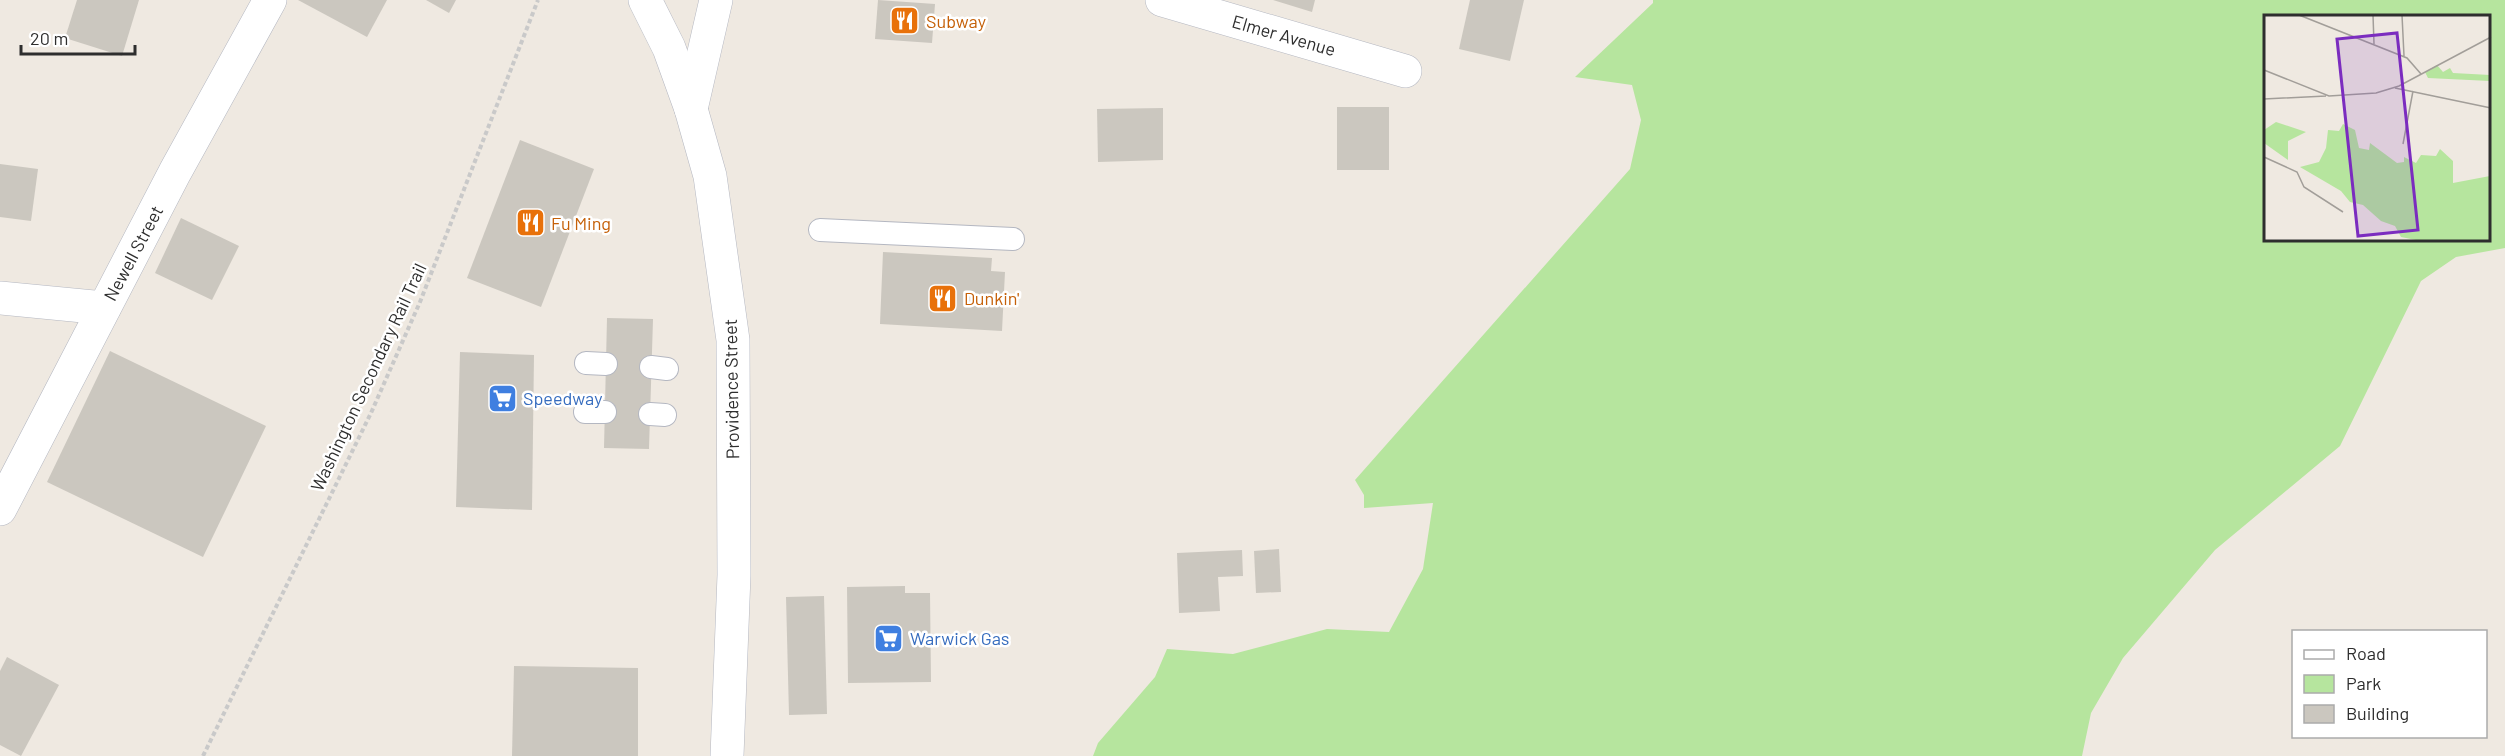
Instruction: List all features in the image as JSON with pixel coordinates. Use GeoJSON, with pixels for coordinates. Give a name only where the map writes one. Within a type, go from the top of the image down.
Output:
{"type":"FeatureCollection","features":[{"type":"Feature","properties":{"kind":"street","name":"Newell Street"},"geometry":{"type":"LineString","coordinates":[[0,509],[175,172],[270,0]]}},
{"type":"Feature","properties":{"kind":"street","name":"Providence Street"},"geometry":{"type":"LineString","coordinates":[[645,0],[669,48],[691,109],[710,176],[733,340],[734,575],[727,756]]}},
{"type":"Feature","properties":{"kind":"street"},"geometry":{"type":"LineString","coordinates":[[691,109],[716,0]]}},
{"type":"Feature","properties":{"kind":"street","name":"Elmer Avenue"},"geometry":{"type":"LineString","coordinates":[[1162,0],[1405,71]]}},
{"type":"Feature","properties":{"kind":"street"},"geometry":{"type":"LineString","coordinates":[[0,298],[104,308]]}},
{"type":"Feature","properties":{"kind":"lane"},"geometry":{"type":"LineString","coordinates":[[820,230],[1013,239]]}},
{"type":"Feature","properties":{"kind":"path","name":"Washington Secondary Rail Trail"},"geometry":{"type":"LineString","coordinates":[[203,756],[371,412],[420,302],[538,0]]}},
{"type":"Feature","properties":{"kind":"green space"},"geometry":{"type":"Polygon","coordinates":[[[1653,0],[2505,0],[2505,248],[2456,257],[2421,281],[2340,446],[2215,550],[2123,658],[2091,713],[2082,756],[1093,756],[1098,743],[1155,677],[1167,649],[1233,654],[1327,629],[1389,632],[1423,569],[1433,503],[1364,508],[1364,495],[1355,480],[1630,169],[1641,120],[1632,85],[1575,77],[1653,3],[1653,0]]]}},
{"type":"Feature","properties":{"kind":"building"},"geometry":{"type":"Polygon","coordinates":[[[77,0],[139,0],[122,56],[65,38],[77,0]]]}},
{"type":"Feature","properties":{"kind":"building"},"geometry":{"type":"Polygon","coordinates":[[[298,0],[387,0],[367,37],[298,0]]]}},
{"type":"Feature","properties":{"kind":"building"},"geometry":{"type":"Polygon","coordinates":[[[426,0],[456,0],[449,13],[426,0]]]}},
{"type":"Feature","properties":{"kind":"building","name":"Subway"},"geometry":{"type":"Polygon","coordinates":[[[878,0],[935,4],[932,43],[875,39],[878,0]]]}},
{"type":"Feature","properties":{"kind":"building"},"geometry":{"type":"Polygon","coordinates":[[[1273,0],[1315,0],[1312,12],[1273,0]]]}},
{"type":"Feature","properties":{"kind":"building"},"geometry":{"type":"Polygon","coordinates":[[[1470,0],[1524,0],[1510,61],[1459,49],[1470,0]]]}},
{"type":"Feature","properties":{"kind":"building"},"geometry":{"type":"Polygon","coordinates":[[[1337,107],[1389,107],[1389,170],[1337,170],[1337,107]]]}},
{"type":"Feature","properties":{"kind":"building"},"geometry":{"type":"Polygon","coordinates":[[[1163,108],[1163,160],[1098,162],[1097,109],[1163,108]]]}},
{"type":"Feature","properties":{"kind":"building","name":"Fu Ming"},"geometry":{"type":"Polygon","coordinates":[[[520,140],[594,169],[541,307],[467,278],[520,140]]]}},
{"type":"Feature","properties":{"kind":"building"},"geometry":{"type":"Polygon","coordinates":[[[0,164],[38,169],[31,221],[0,217],[0,164]]]}},
{"type":"Feature","properties":{"kind":"building"},"geometry":{"type":"Polygon","coordinates":[[[181,218],[239,246],[212,300],[155,273],[181,218]]]}},
{"type":"Feature","properties":{"kind":"building","name":"Dunkin'"},"geometry":{"type":"Polygon","coordinates":[[[883,252],[992,258],[991,271],[1005,272],[1002,331],[880,324],[883,252]]]}},
{"type":"Feature","properties":{"kind":"building"},"geometry":{"type":"Polygon","coordinates":[[[607,318],[653,319],[649,449],[604,448],[607,318]]]}},
{"type":"Feature","properties":{"kind":"building"},"geometry":{"type":"Polygon","coordinates":[[[110,351],[266,426],[203,557],[47,482],[110,351]]]}},
{"type":"Feature","properties":{"kind":"building"},"geometry":{"type":"Polygon","coordinates":[[[460,352],[534,355],[532,510],[456,507],[460,352]]]}},
{"type":"Feature","properties":{"kind":"building"},"geometry":{"type":"Polygon","coordinates":[[[1279,549],[1281,592],[1256,593],[1254,551],[1279,549]]]}},
{"type":"Feature","properties":{"kind":"building"},"geometry":{"type":"Polygon","coordinates":[[[1242,550],[1243,576],[1218,577],[1220,611],[1179,613],[1177,553],[1242,550]]]}},
{"type":"Feature","properties":{"kind":"building","name":"Warwick Gas"},"geometry":{"type":"Polygon","coordinates":[[[905,586],[905,593],[930,593],[931,682],[848,683],[847,587],[905,586]]]}},
{"type":"Feature","properties":{"kind":"building"},"geometry":{"type":"Polygon","coordinates":[[[824,596],[827,714],[789,715],[786,597],[824,596]]]}},
{"type":"Feature","properties":{"kind":"building"},"geometry":{"type":"Polygon","coordinates":[[[7,657],[59,685],[21,756],[0,745],[0,671],[7,657]]]}},
{"type":"Feature","properties":{"kind":"building"},"geometry":{"type":"Polygon","coordinates":[[[514,666],[638,668],[638,756],[512,756],[514,666]]]}},
{"type":"Feature","properties":{"kind":"place","name":"Subway"},"geometry":{"type":"Point","coordinates":[905,21]}},
{"type":"Feature","properties":{"kind":"place","name":"Fu Ming"},"geometry":{"type":"Point","coordinates":[530,223]}},
{"type":"Feature","properties":{"kind":"place","name":"Dunkin'"},"geometry":{"type":"Point","coordinates":[943,298]}},
{"type":"Feature","properties":{"kind":"place","name":"Speedway"},"geometry":{"type":"Point","coordinates":[502,398]}},
{"type":"Feature","properties":{"kind":"place","name":"Warwick Gas"},"geometry":{"type":"Point","coordinates":[889,638]}}]}
